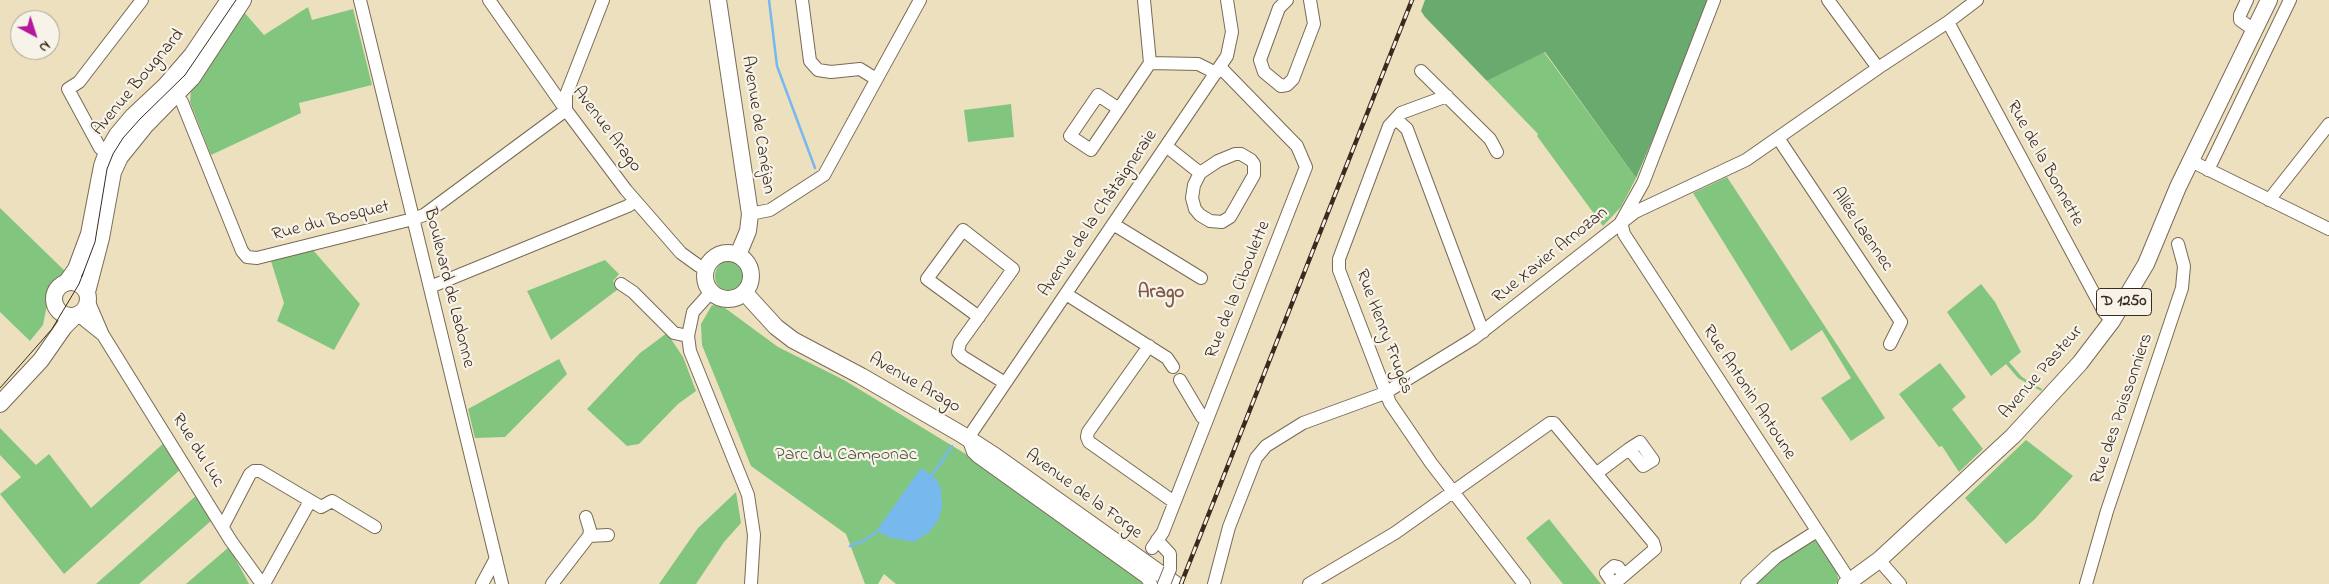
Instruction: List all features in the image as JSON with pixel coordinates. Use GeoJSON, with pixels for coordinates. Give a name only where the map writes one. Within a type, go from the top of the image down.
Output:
{"type":"FeatureCollection","features":[{"type":"Feature","properties":{"kind":"main road","name":"Avenue Bougnard"},"geometry":{"type":"LineString","coordinates":[[33,367],[55,322],[57,310],[54,304],[55,293],[66,283],[76,269],[89,234],[102,166],[107,152],[117,135],[133,116],[166,85],[192,55],[229,0]]}},
{"type":"Feature","properties":{"kind":"main road","name":"Avenue Bougnard"},"geometry":{"type":"LineString","coordinates":[[0,404],[47,353],[69,320],[85,310],[113,172],[128,145],[176,95],[203,63],[243,0]]}},
{"type":"Feature","properties":{"kind":"main road","name":"Avenue de Canéjan"},"geometry":{"type":"LineString","coordinates":[[718,0],[750,214],[748,231],[738,255]]}},
{"type":"Feature","properties":{"kind":"main road","name":"Avenue Pasteur"},"geometry":{"type":"LineString","coordinates":[[1848,583],[1879,560],[2025,424],[2080,363],[2112,321],[2146,264],[2191,161],[2269,0]]}},
{"type":"Feature","properties":{"kind":"main road"},"geometry":{"type":"LineString","coordinates":[[729,253],[738,255],[749,265],[752,272],[750,287],[745,293],[732,300],[724,300],[711,292],[706,284],[706,268],[711,260],[719,255],[729,253]]}},
{"type":"Feature","properties":{"kind":"main road"},"geometry":{"type":"LineString","coordinates":[[66,283],[79,284],[88,296]]}},
{"type":"Feature","properties":{"kind":"main road","name":"Avenue Arago"},"geometry":{"type":"LineString","coordinates":[[745,293],[776,327],[793,340],[861,376],[968,438]]}},
{"type":"Feature","properties":{"kind":"main road"},"geometry":{"type":"LineString","coordinates":[[57,310],[66,316],[75,316]]}},
{"type":"Feature","properties":{"kind":"main road","name":"Avenue de la Forge"},"geometry":{"type":"LineString","coordinates":[[968,438],[1172,576]]}},
{"type":"Feature","properties":{"kind":"street"},"geometry":{"type":"LineString","coordinates":[[107,152],[100,148],[68,89],[78,82],[142,0]]}},
{"type":"Feature","properties":{"kind":"street","name":"Boulevard de Ladonne"},"geometry":{"type":"LineString","coordinates":[[360,0],[502,584]]}},
{"type":"Feature","properties":{"kind":"street","name":"Avenue Arago"},"geometry":{"type":"LineString","coordinates":[[489,0],[566,110],[635,201],[681,253],[699,266],[706,268]]}},
{"type":"Feature","properties":{"kind":"street"},"geometry":{"type":"LineString","coordinates":[[566,110],[566,95],[603,0]]}},
{"type":"Feature","properties":{"kind":"street"},"geometry":{"type":"LineString","coordinates":[[802,0],[810,61],[818,70],[831,72],[860,70],[876,79]]}},
{"type":"Feature","properties":{"kind":"street"},"geometry":{"type":"LineString","coordinates":[[750,214],[770,210],[824,175],[920,0]]}},
{"type":"Feature","properties":{"kind":"street"},"geometry":{"type":"LineString","coordinates":[[1119,109],[1150,63],[1144,0]]}},
{"type":"Feature","properties":{"kind":"street","name":"Avenue de la Châtaigneraie"},"geometry":{"type":"LineString","coordinates":[[968,438],[1227,56],[1232,41],[1232,24],[1227,0]]}},
{"type":"Feature","properties":{"kind":"street"},"geometry":{"type":"LineString","coordinates":[[1287,0],[1279,8],[1260,60],[1264,72],[1281,86],[1287,85],[1293,79],[1314,24],[1310,0]]}},
{"type":"Feature","properties":{"kind":"street"},"geometry":{"type":"LineString","coordinates":[[1620,222],[1643,183],[1714,0]]}},
{"type":"Feature","properties":{"kind":"street"},"geometry":{"type":"LineString","coordinates":[[1828,0],[1878,68]]}},
{"type":"Feature","properties":{"kind":"street","name":"Rue Xavier Arnozan"},"geometry":{"type":"LineString","coordinates":[[1214,584],[1229,526],[1256,458],[1266,446],[1303,423],[1385,393],[1483,332],[1620,222],[1635,212],[1746,160],[1878,68],[1948,22],[1977,0]]}},
{"type":"Feature","properties":{"kind":"street"},"geometry":{"type":"LineString","coordinates":[[2247,0],[2240,15],[2240,20],[2254,30]]}},
{"type":"Feature","properties":{"kind":"street"},"geometry":{"type":"LineString","coordinates":[[2208,170],[2290,0]]}},
{"type":"Feature","properties":{"kind":"street","name":"Rue de la Bonnette"},"geometry":{"type":"LineString","coordinates":[[1948,22],[2104,312],[2112,321]]}},
{"type":"Feature","properties":{"kind":"street"},"geometry":{"type":"LineString","coordinates":[[1150,63],[1198,64],[1218,70]]}},
{"type":"Feature","properties":{"kind":"street","name":"Rue de la Ciboulette"},"geometry":{"type":"LineString","coordinates":[[1172,576],[1170,554],[1155,544],[1174,502],[1306,167],[1297,146],[1218,70]]}},
{"type":"Feature","properties":{"kind":"street"},"geometry":{"type":"LineString","coordinates":[[1421,70],[1490,139],[1497,152]]}},
{"type":"Feature","properties":{"kind":"street","name":"Rue du Bosquet"},"geometry":{"type":"LineString","coordinates":[[176,95],[182,102],[242,251],[247,257],[257,258],[424,215],[566,110]]}},
{"type":"Feature","properties":{"kind":"street"},"geometry":{"type":"LineString","coordinates":[[1447,96],[1401,113],[1396,119],[1407,129],[1483,332]]}},
{"type":"Feature","properties":{"kind":"street","name":"Rue Henry Frugès"},"geometry":{"type":"LineString","coordinates":[[1396,119],[1389,126],[1339,259],[1339,270],[1385,393],[1395,411],[1454,493],[1524,584]]}},
{"type":"Feature","properties":{"kind":"street"},"geometry":{"type":"LineString","coordinates":[[2269,200],[2329,124]]}},
{"type":"Feature","properties":{"kind":"street","name":"Allée Laennec"},"geometry":{"type":"LineString","coordinates":[[1778,138],[1901,322],[1890,344]]}},
{"type":"Feature","properties":{"kind":"street"},"geometry":{"type":"LineString","coordinates":[[1166,146],[1200,173]]}},
{"type":"Feature","properties":{"kind":"street"},"geometry":{"type":"LineString","coordinates":[[1235,154],[1241,154],[1251,160],[1255,170],[1234,212],[1227,220],[1217,222],[1205,218],[1195,209],[1192,191],[1200,173],[1218,161],[1235,154]]}},
{"type":"Feature","properties":{"kind":"street"},"geometry":{"type":"LineString","coordinates":[[2191,161],[2329,229]]}},
{"type":"Feature","properties":{"kind":"street"},"geometry":{"type":"LineString","coordinates":[[430,287],[628,206],[635,201]]}},
{"type":"Feature","properties":{"kind":"street","name":"Rue Antonin Antoune"},"geometry":{"type":"LineString","coordinates":[[1620,222],[1624,234],[1817,531],[1848,583]]}},
{"type":"Feature","properties":{"kind":"street"},"geometry":{"type":"LineString","coordinates":[[1113,224],[1201,278]]}},
{"type":"Feature","properties":{"kind":"street"},"geometry":{"type":"LineString","coordinates":[[978,317],[927,279],[963,230],[1012,269],[960,343],[958,352],[1005,383]]}},
{"type":"Feature","properties":{"kind":"street","name":"Rue des Poissonniers"},"geometry":{"type":"LineString","coordinates":[[2086,584],[2107,511],[2182,288],[2184,266],[2178,244]]}},
{"type":"Feature","properties":{"kind":"street"},"geometry":{"type":"LineString","coordinates":[[621,284],[633,292],[674,334],[688,336]]}},
{"type":"Feature","properties":{"kind":"street"},"geometry":{"type":"LineString","coordinates":[[711,292],[696,307],[689,326],[690,351],[748,496],[754,535],[751,584]]}},
{"type":"Feature","properties":{"kind":"street"},"geometry":{"type":"LineString","coordinates":[[1066,294],[1168,358],[1173,367]]}},
{"type":"Feature","properties":{"kind":"street","name":"Rue du Luc"},"geometry":{"type":"LineString","coordinates":[[88,296],[103,335],[248,568],[263,584]]}},
{"type":"Feature","properties":{"kind":"street","name":"Rue du Luc"},"geometry":{"type":"LineString","coordinates":[[75,316],[83,319],[103,335]]}},
{"type":"Feature","properties":{"kind":"street"},"geometry":{"type":"LineString","coordinates":[[1149,346],[1088,432],[1087,437],[1089,442],[1174,502]]}},
{"type":"Feature","properties":{"kind":"street"},"geometry":{"type":"LineString","coordinates":[[1180,380],[1202,418],[1206,420]]}},
{"type":"Feature","properties":{"kind":"street"},"geometry":{"type":"LineString","coordinates":[[1309,584],[1395,533],[1454,493],[1550,423],[1554,423],[1653,542],[1655,550],[1624,575]]}},
{"type":"Feature","properties":{"kind":"street"},"geometry":{"type":"LineString","coordinates":[[968,438],[973,452],[977,456],[1146,577],[1151,584]]}},
{"type":"Feature","properties":{"kind":"street"},"geometry":{"type":"LineString","coordinates":[[1597,473],[1629,449]]}},
{"type":"Feature","properties":{"kind":"street"},"geometry":{"type":"LineString","coordinates":[[222,526],[250,474],[254,471],[260,471],[321,507],[332,501],[375,527]]}},
{"type":"Feature","properties":{"kind":"street"},"geometry":{"type":"LineString","coordinates":[[263,584],[310,500]]}},
{"type":"Feature","properties":{"kind":"street"},"geometry":{"type":"LineString","coordinates":[[552,584],[589,536],[590,530],[586,517]]}},
{"type":"Feature","properties":{"kind":"street"},"geometry":{"type":"LineString","coordinates":[[1747,584],[1776,557],[1817,531]]}},
{"type":"Feature","properties":{"kind":"street"},"geometry":{"type":"LineString","coordinates":[[589,536],[608,534]]}},
{"type":"Feature","properties":{"kind":"street"},"geometry":{"type":"LineString","coordinates":[[482,584],[496,558]]}},
{"type":"Feature","properties":{"kind":"street"},"geometry":{"type":"LineString","coordinates":[[1879,560],[1900,584]]}},
{"type":"Feature","properties":{"kind":"street"},"geometry":{"type":"LineString","coordinates":[[1164,584],[1172,576]]}},
{"type":"Feature","properties":{"kind":"green space"},"geometry":{"type":"Polygon","coordinates":[[[1425,0],[1709,0],[1676,85],[1636,178],[1545,52],[1487,81],[1425,17],[1421,11],[1425,0]]]}},
{"type":"Feature","properties":{"kind":"green space"},"geometry":{"type":"Polygon","coordinates":[[[308,7],[312,20],[353,9],[372,85],[299,103],[301,113],[211,155],[190,102],[191,88],[243,11],[264,35],[308,7]]]}},
{"type":"Feature","properties":{"kind":"green space"},"geometry":{"type":"Polygon","coordinates":[[[1544,52],[1636,178],[1621,207],[1603,226],[1537,136],[1538,134],[1487,81],[1544,52]]]}},
{"type":"Feature","properties":{"kind":"green space"},"geometry":{"type":"Polygon","coordinates":[[[1011,104],[1014,137],[968,142],[964,110],[1011,104]]]}},
{"type":"Feature","properties":{"kind":"green space"},"geometry":{"type":"Polygon","coordinates":[[[1727,177],[1885,418],[1851,441],[1821,398],[1851,378],[1822,330],[1791,351],[1693,193],[1727,177]]]}},
{"type":"Feature","properties":{"kind":"green space"},"geometry":{"type":"Polygon","coordinates":[[[0,208],[68,274],[50,290],[43,325],[30,341],[0,312],[0,208]]]}},
{"type":"Feature","properties":{"kind":"green space"},"geometry":{"type":"Polygon","coordinates":[[[313,250],[360,304],[334,350],[277,321],[284,303],[271,261],[313,250]]]}},
{"type":"Feature","properties":{"kind":"green space"},"geometry":{"type":"Polygon","coordinates":[[[605,260],[619,274],[613,281],[617,290],[551,340],[527,291],[605,260]]]}},
{"type":"Feature","properties":{"kind":"green space"},"geometry":{"type":"Polygon","coordinates":[[[731,260],[743,264],[747,276],[743,288],[731,292],[719,288],[715,276],[719,264],[731,260]]]}},
{"type":"Feature","properties":{"kind":"green space"},"geometry":{"type":"Polygon","coordinates":[[[1981,284],[1995,302],[2021,352],[2009,362],[2022,377],[2042,389],[2041,391],[2018,378],[2006,364],[1991,376],[1947,312],[1981,284]]]}},
{"type":"Feature","properties":{"kind":"green space","name":"Parc du Camponac"},"geometry":{"type":"Polygon","coordinates":[[[712,305],[725,308],[778,347],[844,380],[974,459],[1146,584],[896,584],[884,574],[878,584],[865,584],[846,534],[751,466],[702,345],[701,324],[712,305]]]}},
{"type":"Feature","properties":{"kind":"green space"},"geometry":{"type":"Polygon","coordinates":[[[667,333],[683,357],[696,391],[678,404],[639,444],[627,446],[587,409],[640,353],[667,333]]]}},
{"type":"Feature","properties":{"kind":"green space"},"geometry":{"type":"Polygon","coordinates":[[[559,359],[567,374],[505,437],[475,438],[468,409],[559,359]]]}},
{"type":"Feature","properties":{"kind":"green space"},"geometry":{"type":"Polygon","coordinates":[[[1940,363],[1966,397],[1952,409],[1983,449],[1959,472],[1942,446],[1939,447],[1899,394],[1940,363]]]}},
{"type":"Feature","properties":{"kind":"green space"},"geometry":{"type":"Polygon","coordinates":[[[0,428],[36,465],[49,454],[91,508],[165,442],[182,468],[64,574],[0,494],[21,477],[0,455],[0,428]]]}},
{"type":"Feature","properties":{"kind":"green space"},"geometry":{"type":"Polygon","coordinates":[[[2026,440],[2073,476],[2035,519],[2006,544],[1965,498],[2026,440]]]}},
{"type":"Feature","properties":{"kind":"green space"},"geometry":{"type":"Polygon","coordinates":[[[736,492],[741,523],[724,542],[696,584],[659,584],[698,528],[736,492]]]}},
{"type":"Feature","properties":{"kind":"green space"},"geometry":{"type":"Polygon","coordinates":[[[198,494],[212,520],[139,584],[96,584],[198,494]]]}},
{"type":"Feature","properties":{"kind":"green space"},"geometry":{"type":"Polygon","coordinates":[[[1549,519],[1601,584],[1563,584],[1526,538],[1549,519]]]}},
{"type":"Feature","properties":{"kind":"green space"},"geometry":{"type":"Polygon","coordinates":[[[1815,540],[1836,569],[1839,582],[1835,584],[1753,584],[1777,561],[1815,540]]]}},
{"type":"Feature","properties":{"kind":"green space"},"geometry":{"type":"Polygon","coordinates":[[[229,547],[249,584],[186,584],[229,547]]]}},
{"type":"Feature","properties":{"kind":"water"},"geometry":{"type":"Polygon","coordinates":[[[921,468],[936,479],[941,489],[942,507],[938,521],[928,533],[914,542],[888,537],[877,530],[921,468]]]}},
{"type":"Feature","properties":{"kind":"waterway"},"geometry":{"type":"LineString","coordinates":[[769,0],[777,66],[815,168]]}},
{"type":"Feature","properties":{"kind":"waterway"},"geometry":{"type":"LineString","coordinates":[[930,478],[952,446]]}},
{"type":"Feature","properties":{"kind":"waterway"},"geometry":{"type":"LineString","coordinates":[[850,546],[863,541],[880,530]]}},
{"type":"Feature","properties":{"kind":"tram line"},"geometry":{"type":"LineString","coordinates":[[0,388],[52,329],[79,284],[95,242],[107,169],[113,154],[123,138],[140,119],[185,75],[236,0]]}},
{"type":"Feature","properties":{"kind":"railway"},"geometry":{"type":"LineString","coordinates":[[1181,584],[1412,0]]}},
{"type":"Feature","properties":{"kind":"district","name":"Arago"},"geometry":{"type":"Point","coordinates":[1161,294]}}]}
